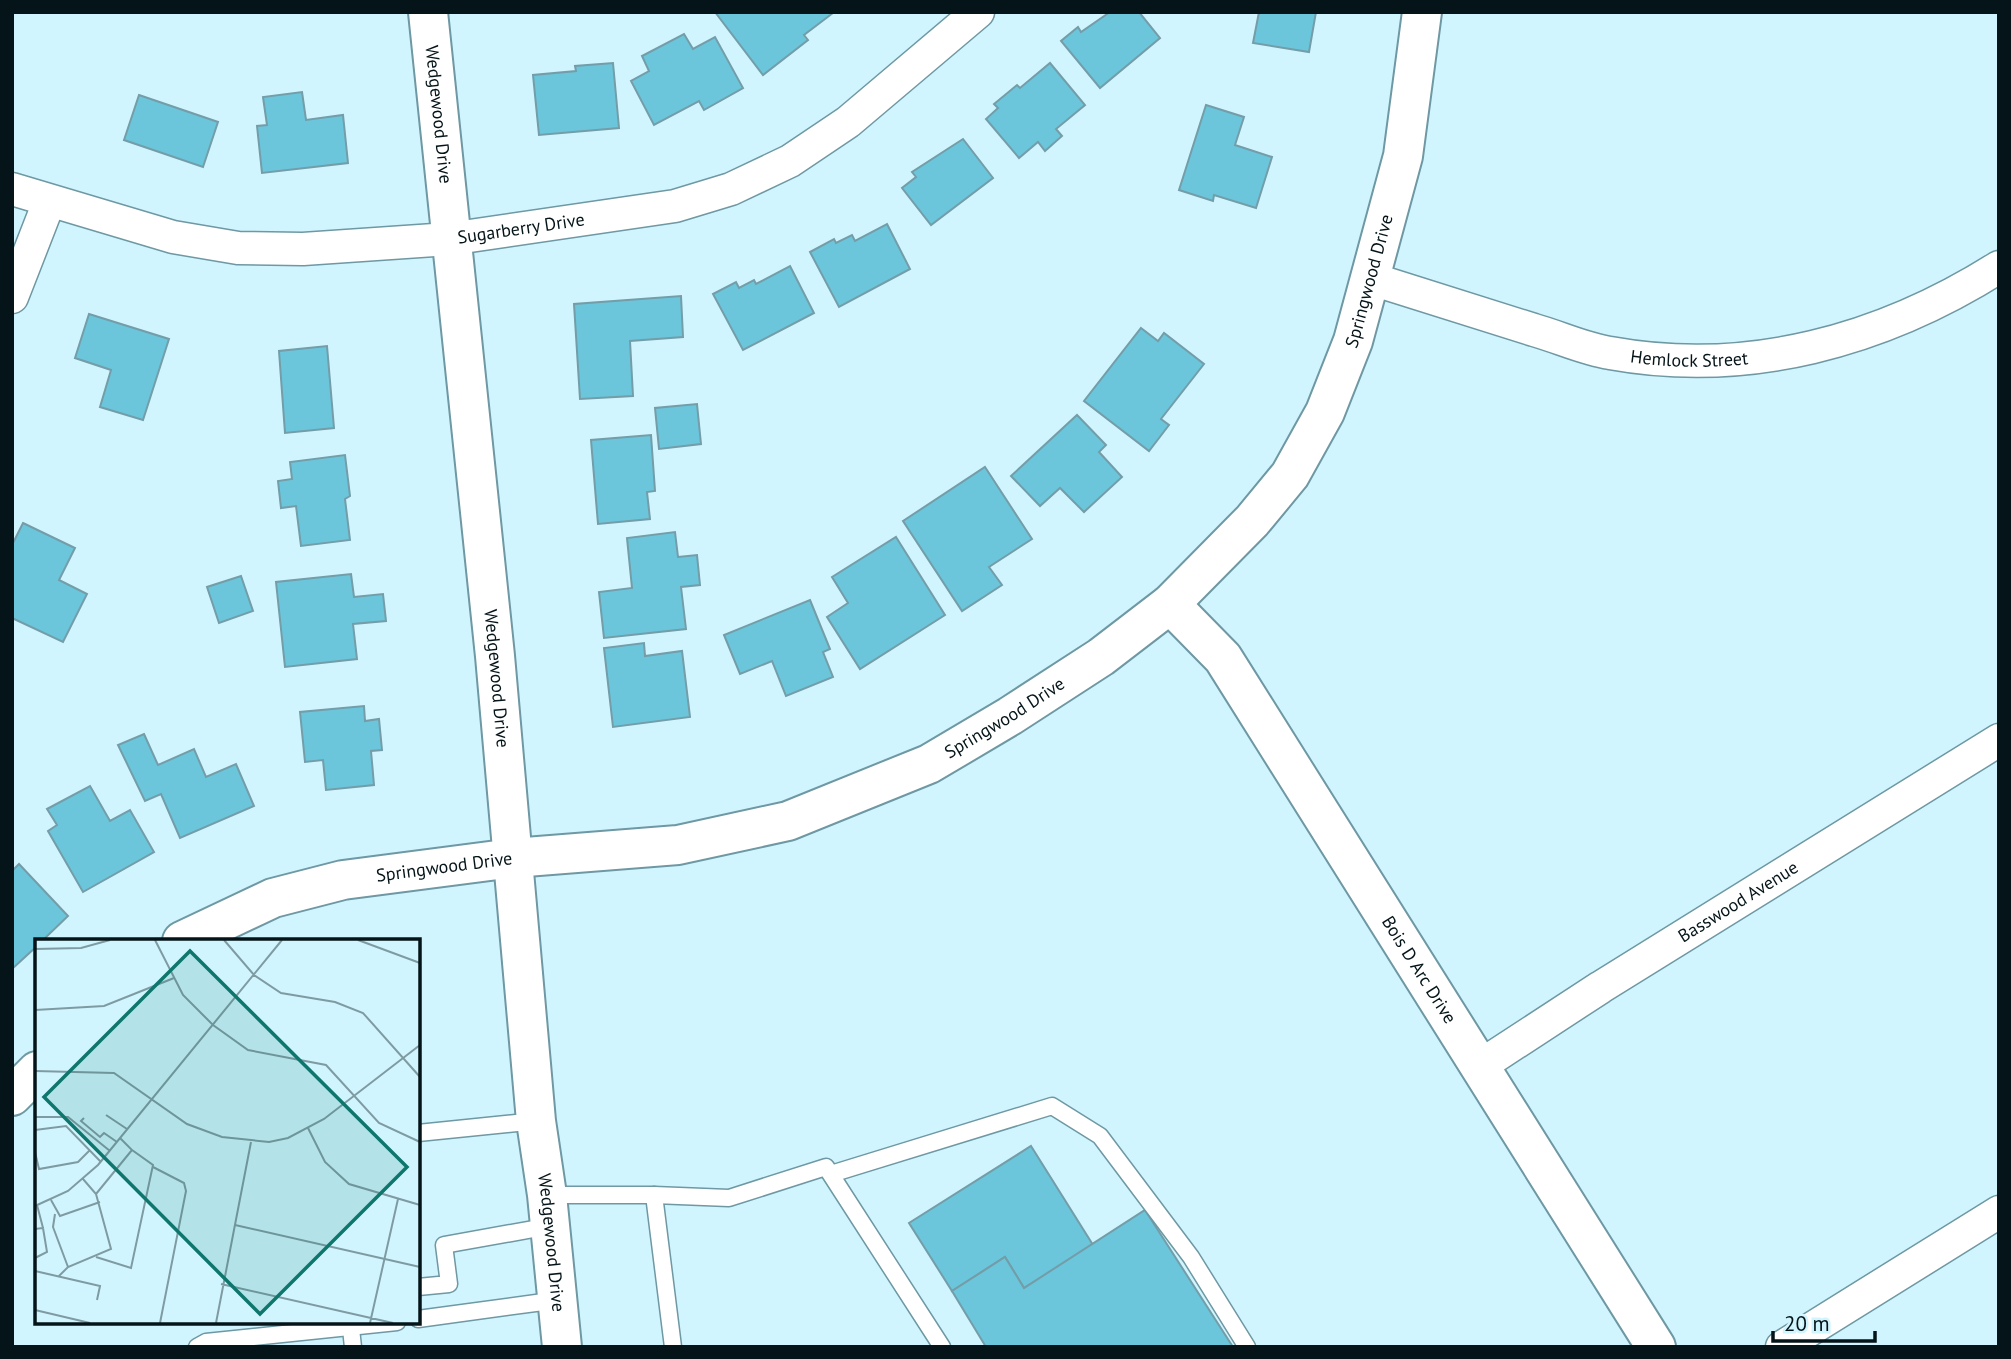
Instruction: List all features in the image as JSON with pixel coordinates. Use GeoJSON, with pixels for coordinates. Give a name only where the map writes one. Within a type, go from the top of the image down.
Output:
{"type":"FeatureCollection","features":[{"type":"Feature","properties":{"kind":"street","name":"Wedgewood Drive"},"geometry":{"type":"LineString","coordinates":[[428,12],[449,239],[495,656],[536,1121],[562,1347]]}},
{"type":"Feature","properties":{"kind":"street","name":"Sugarberry Drive"},"geometry":{"type":"LineString","coordinates":[[12,189],[173,237],[238,248],[303,249],[449,239],[675,206],[732,190],[790,161],[848,122],[978,12]]}},
{"type":"Feature","properties":{"kind":"street","name":"Springwood Drive"},"geometry":{"type":"LineString","coordinates":[[186,939],[273,898],[344,880],[513,858],[678,845],[788,821],[929,764],[1101,657],[1170,604],[1252,521],[1290,475],[1325,412],[1353,341],[1404,156],[1422,12]]}},
{"type":"Feature","properties":{"kind":"street"},"geometry":{"type":"LineString","coordinates":[[12,297],[49,202]]}},
{"type":"Feature","properties":{"kind":"street","name":"Hemlock Street"},"geometry":{"type":"LineString","coordinates":[[1372,279],[1608,353],[1671,361],[1747,360],[1821,347],[1896,322],[1963,289],[1999,267]]}},
{"type":"Feature","properties":{"kind":"street","name":"Bois D Arc Drive"},"geometry":{"type":"LineString","coordinates":[[1170,604],[1223,658],[1656,1347]]}},
{"type":"Feature","properties":{"kind":"street","name":"Basswood Avenue"},"geometry":{"type":"LineString","coordinates":[[1480,1066],[1601,986],[1999,740]]}},
{"type":"Feature","properties":{"kind":"street"},"geometry":{"type":"LineString","coordinates":[[12,1096],[35,1073]]}},
{"type":"Feature","properties":{"kind":"street"},"geometry":{"type":"LineString","coordinates":[[1782,1347],[1999,1212]]}},
{"type":"Feature","properties":{"kind":"lane"},"geometry":{"type":"LineString","coordinates":[[831,1174],[1052,1106],[1100,1136],[1191,1257],[1247,1347]]}},
{"type":"Feature","properties":{"kind":"lane"},"geometry":{"type":"LineString","coordinates":[[420,1133],[536,1121]]}},
{"type":"Feature","properties":{"kind":"lane"},"geometry":{"type":"LineString","coordinates":[[420,1287],[449,1284],[444,1245],[548,1211],[654,1195],[730,1198],[827,1167],[942,1347]]}},
{"type":"Feature","properties":{"kind":"lane"},"geometry":{"type":"LineString","coordinates":[[654,1195],[673,1347]]}},
{"type":"Feature","properties":{"kind":"lane"},"geometry":{"type":"LineString","coordinates":[[420,1319],[558,1300]]}},
{"type":"Feature","properties":{"kind":"lane"},"geometry":{"type":"LineString","coordinates":[[197,1347],[206,1342],[384,1324]]}},
{"type":"Feature","properties":{"kind":"lane"},"geometry":{"type":"LineString","coordinates":[[351,1329],[353,1347]]}},
{"type":"Feature","properties":{"kind":"building"},"geometry":{"type":"Polygon","coordinates":[[[715,12],[833,13],[804,35],[808,40],[763,75],[715,12]]]}},
{"type":"Feature","properties":{"kind":"building"},"geometry":{"type":"Polygon","coordinates":[[[1110,12],[1139,12],[1160,38],[1100,88],[1061,41],[1078,27],[1081,32],[1110,12]]]}},
{"type":"Feature","properties":{"kind":"building"},"geometry":{"type":"Polygon","coordinates":[[[1259,12],[1316,12],[1309,52],[1253,43],[1259,12]]]}},
{"type":"Feature","properties":{"kind":"building"},"geometry":{"type":"Polygon","coordinates":[[[684,34],[693,49],[715,37],[743,88],[704,110],[699,101],[654,125],[631,81],[649,71],[642,56],[684,34]]]}},
{"type":"Feature","properties":{"kind":"building"},"geometry":{"type":"Polygon","coordinates":[[[613,63],[619,128],[539,135],[533,75],[576,71],[575,66],[613,63]]]}},
{"type":"Feature","properties":{"kind":"building"},"geometry":{"type":"Polygon","coordinates":[[[1050,63],[1085,105],[1056,129],[1062,136],[1045,151],[1038,142],[1019,158],[986,119],[998,108],[994,104],[1017,85],[1020,88],[1050,63]]]}},
{"type":"Feature","properties":{"kind":"building"},"geometry":{"type":"Polygon","coordinates":[[[302,92],[306,120],[343,115],[348,163],[262,173],[257,126],[267,125],[263,97],[302,92]]]}},
{"type":"Feature","properties":{"kind":"building"},"geometry":{"type":"Polygon","coordinates":[[[139,95],[218,122],[203,167],[124,140],[139,95]]]}},
{"type":"Feature","properties":{"kind":"building"},"geometry":{"type":"Polygon","coordinates":[[[1206,105],[1244,117],[1235,145],[1272,157],[1256,208],[1214,195],[1213,201],[1179,190],[1206,105]]]}},
{"type":"Feature","properties":{"kind":"building"},"geometry":{"type":"Polygon","coordinates":[[[963,139],[993,178],[931,225],[902,188],[916,177],[912,172],[963,139]]]}},
{"type":"Feature","properties":{"kind":"building"},"geometry":{"type":"Polygon","coordinates":[[[887,224],[910,269],[839,307],[810,252],[834,239],[836,243],[852,235],[855,241],[887,224]]]}},
{"type":"Feature","properties":{"kind":"building"},"geometry":{"type":"Polygon","coordinates":[[[790,266],[814,313],[743,350],[713,294],[736,282],[739,288],[754,280],[756,284],[790,266]]]}},
{"type":"Feature","properties":{"kind":"building"},"geometry":{"type":"Polygon","coordinates":[[[681,296],[683,337],[630,341],[633,396],[580,399],[574,304],[681,296]]]}},
{"type":"Feature","properties":{"kind":"building"},"geometry":{"type":"Polygon","coordinates":[[[89,314],[169,339],[143,420],[100,407],[111,370],[75,358],[89,314]]]}},
{"type":"Feature","properties":{"kind":"building"},"geometry":{"type":"Polygon","coordinates":[[[1141,328],[1158,341],[1164,333],[1204,364],[1161,419],[1169,425],[1149,451],[1084,401],[1141,328]]]}},
{"type":"Feature","properties":{"kind":"building"},"geometry":{"type":"Polygon","coordinates":[[[327,346],[334,428],[285,433],[279,351],[327,346]]]}},
{"type":"Feature","properties":{"kind":"building"},"geometry":{"type":"Polygon","coordinates":[[[697,404],[701,444],[659,449],[655,408],[697,404]]]}},
{"type":"Feature","properties":{"kind":"building"},"geometry":{"type":"Polygon","coordinates":[[[1077,415],[1106,445],[1099,452],[1122,477],[1084,512],[1060,488],[1040,506],[1011,476],[1077,415]]]}},
{"type":"Feature","properties":{"kind":"building"},"geometry":{"type":"Polygon","coordinates":[[[651,435],[655,491],[647,492],[650,519],[598,524],[591,440],[651,435]]]}},
{"type":"Feature","properties":{"kind":"building"},"geometry":{"type":"Polygon","coordinates":[[[345,455],[350,496],[345,499],[350,540],[301,546],[296,506],[281,508],[278,481],[292,479],[290,462],[345,455]]]}},
{"type":"Feature","properties":{"kind":"building"},"geometry":{"type":"Polygon","coordinates":[[[985,467],[1032,539],[989,567],[1002,585],[962,611],[903,521],[985,467]]]}},
{"type":"Feature","properties":{"kind":"building"},"geometry":{"type":"Polygon","coordinates":[[[23,523],[75,548],[59,580],[87,594],[63,642],[12,618],[12,545],[23,523]]]}},
{"type":"Feature","properties":{"kind":"building"},"geometry":{"type":"Polygon","coordinates":[[[675,532],[678,557],[697,555],[700,585],[681,587],[686,629],[604,638],[599,592],[632,588],[627,538],[675,532]]]}},
{"type":"Feature","properties":{"kind":"building"},"geometry":{"type":"Polygon","coordinates":[[[896,537],[945,615],[860,669],[827,617],[848,603],[832,577],[896,537]]]}},
{"type":"Feature","properties":{"kind":"building"},"geometry":{"type":"Polygon","coordinates":[[[351,574],[354,597],[383,594],[386,621],[353,624],[357,659],[285,667],[276,582],[351,574]]]}},
{"type":"Feature","properties":{"kind":"building"},"geometry":{"type":"Polygon","coordinates":[[[241,576],[253,611],[219,623],[207,587],[241,576]]]}},
{"type":"Feature","properties":{"kind":"building"},"geometry":{"type":"Polygon","coordinates":[[[810,600],[830,649],[823,652],[833,677],[786,696],[772,661],[740,674],[724,635],[810,600]]]}},
{"type":"Feature","properties":{"kind":"building"},"geometry":{"type":"Polygon","coordinates":[[[644,643],[645,656],[682,651],[690,717],[613,727],[604,648],[644,643]]]}},
{"type":"Feature","properties":{"kind":"building"},"geometry":{"type":"Polygon","coordinates":[[[364,706],[365,721],[379,719],[382,750],[371,751],[374,785],[326,790],[323,760],[305,762],[300,712],[364,706]]]}},
{"type":"Feature","properties":{"kind":"building"},"geometry":{"type":"Polygon","coordinates":[[[144,734],[158,765],[194,749],[206,777],[236,764],[254,806],[180,838],[161,794],[145,801],[118,745],[144,734]]]}},
{"type":"Feature","properties":{"kind":"building"},"geometry":{"type":"Polygon","coordinates":[[[90,786],[110,821],[130,810],[154,852],[83,892],[48,831],[57,825],[47,809],[90,786]]]}},
{"type":"Feature","properties":{"kind":"building"},"geometry":{"type":"Polygon","coordinates":[[[19,864],[68,916],[44,939],[35,939],[35,948],[12,969],[12,871],[19,864]]]}},
{"type":"Feature","properties":{"kind":"building"},"geometry":{"type":"Polygon","coordinates":[[[1031,1146],[1093,1245],[1024,1288],[1005,1257],[952,1291],[909,1223],[1031,1146]]]}},
{"type":"Feature","properties":{"kind":"building"},"geometry":{"type":"Polygon","coordinates":[[[1145,1210],[1233,1347],[986,1347],[952,1291],[1005,1257],[1024,1288],[1145,1210]]]}}]}
